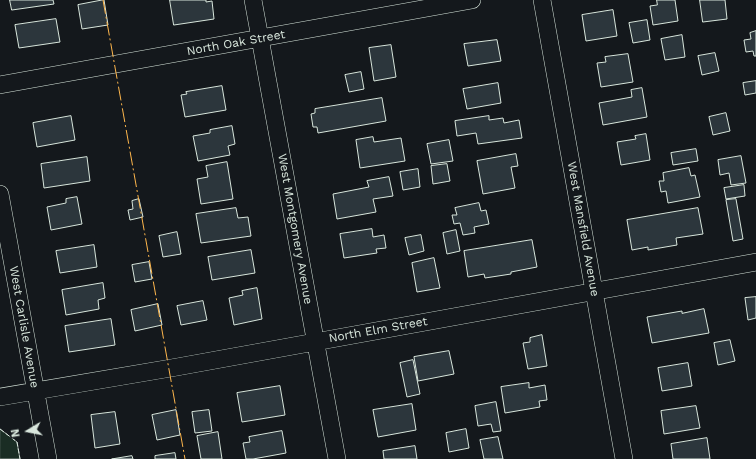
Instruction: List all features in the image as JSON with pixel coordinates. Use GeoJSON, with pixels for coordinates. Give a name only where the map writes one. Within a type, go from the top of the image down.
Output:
{"type":"FeatureCollection","features":[{"type":"Feature","properties":{"kind":"street","name":"West Montgomery Avenue"},"geometry":{"type":"LineString","coordinates":[[253,0],[336,459]]}},
{"type":"Feature","properties":{"kind":"street","name":"North Oak Street"},"geometry":{"type":"LineString","coordinates":[[0,85],[472,0]]}},
{"type":"Feature","properties":{"kind":"street","name":"West Mansfield Avenue"},"geometry":{"type":"LineString","coordinates":[[542,0],[624,459]]}},
{"type":"Feature","properties":{"kind":"street","name":"West Carlisle Avenue"},"geometry":{"type":"LineString","coordinates":[[0,194],[48,459]]}},
{"type":"Feature","properties":{"kind":"street","name":"North Elm Street"},"geometry":{"type":"LineString","coordinates":[[0,397],[170,368],[756,262]]}},
{"type":"Feature","properties":{"kind":"green space"},"geometry":{"type":"Polygon","coordinates":[[[0,429],[17,442],[20,459],[0,459],[0,429]]]}},
{"type":"Feature","properties":{"kind":"building"},"geometry":{"type":"Polygon","coordinates":[[[10,0],[53,0],[54,4],[12,10],[10,0]]]}},
{"type":"Feature","properties":{"kind":"building"},"geometry":{"type":"Polygon","coordinates":[[[104,0],[108,25],[82,29],[78,5],[104,0]]]}},
{"type":"Feature","properties":{"kind":"building"},"geometry":{"type":"Polygon","coordinates":[[[170,0],[212,1],[214,19],[174,25],[170,0]]]}},
{"type":"Feature","properties":{"kind":"building"},"geometry":{"type":"Polygon","coordinates":[[[657,0],[675,0],[678,21],[653,25],[650,6],[657,5],[657,0]]]}},
{"type":"Feature","properties":{"kind":"building"},"geometry":{"type":"Polygon","coordinates":[[[700,0],[725,0],[727,19],[703,22],[700,0]]]}},
{"type":"Feature","properties":{"kind":"building"},"geometry":{"type":"Polygon","coordinates":[[[613,10],[617,36],[586,41],[582,15],[613,10]]]}},
{"type":"Feature","properties":{"kind":"building"},"geometry":{"type":"Polygon","coordinates":[[[56,19],[60,42],[19,48],[15,25],[56,19]]]}},
{"type":"Feature","properties":{"kind":"building"},"geometry":{"type":"Polygon","coordinates":[[[647,20],[650,40],[633,43],[629,23],[647,20]]]}},
{"type":"Feature","properties":{"kind":"building"},"geometry":{"type":"Polygon","coordinates":[[[756,31],[756,56],[754,56],[753,51],[746,52],[744,40],[751,39],[750,33],[756,31]]]}},
{"type":"Feature","properties":{"kind":"building"},"geometry":{"type":"Polygon","coordinates":[[[682,35],[685,57],[665,60],[661,39],[682,35]]]}},
{"type":"Feature","properties":{"kind":"building"},"geometry":{"type":"Polygon","coordinates":[[[497,40],[501,61],[468,66],[464,44],[497,40]]]}},
{"type":"Feature","properties":{"kind":"building"},"geometry":{"type":"Polygon","coordinates":[[[391,45],[396,77],[374,81],[369,48],[391,45]]]}},
{"type":"Feature","properties":{"kind":"building"},"geometry":{"type":"Polygon","coordinates":[[[715,53],[719,71],[702,75],[698,56],[715,53]]]}},
{"type":"Feature","properties":{"kind":"building"},"geometry":{"type":"Polygon","coordinates":[[[628,54],[633,82],[601,87],[597,63],[606,62],[605,57],[628,54]]]}},
{"type":"Feature","properties":{"kind":"building"},"geometry":{"type":"Polygon","coordinates":[[[361,72],[364,89],[349,92],[345,75],[361,72]]]}},
{"type":"Feature","properties":{"kind":"building"},"geometry":{"type":"Polygon","coordinates":[[[756,81],[756,93],[745,95],[743,83],[756,81]]]}},
{"type":"Feature","properties":{"kind":"building"},"geometry":{"type":"Polygon","coordinates":[[[498,83],[501,103],[467,109],[463,89],[498,83]]]}},
{"type":"Feature","properties":{"kind":"building"},"geometry":{"type":"Polygon","coordinates":[[[222,86],[226,110],[185,117],[181,95],[187,94],[186,92],[222,86]]]}},
{"type":"Feature","properties":{"kind":"building"},"geometry":{"type":"Polygon","coordinates":[[[642,88],[647,117],[603,125],[599,103],[632,97],[631,90],[642,88]]]}},
{"type":"Feature","properties":{"kind":"building"},"geometry":{"type":"Polygon","coordinates":[[[382,98],[386,121],[318,133],[317,127],[313,127],[311,114],[315,113],[315,109],[382,98]]]}},
{"type":"Feature","properties":{"kind":"building"},"geometry":{"type":"Polygon","coordinates":[[[726,113],[730,131],[713,135],[709,117],[726,113]]]}},
{"type":"Feature","properties":{"kind":"building"},"geometry":{"type":"Polygon","coordinates":[[[71,116],[75,140],[37,147],[33,123],[71,116]]]}},
{"type":"Feature","properties":{"kind":"building"},"geometry":{"type":"Polygon","coordinates":[[[489,116],[489,120],[503,118],[504,123],[519,120],[522,138],[478,144],[476,133],[457,136],[455,121],[489,116]]]}},
{"type":"Feature","properties":{"kind":"building"},"geometry":{"type":"Polygon","coordinates":[[[232,126],[235,144],[228,146],[230,155],[198,161],[193,136],[210,133],[210,130],[232,126]]]}},
{"type":"Feature","properties":{"kind":"building"},"geometry":{"type":"Polygon","coordinates":[[[646,134],[650,160],[621,165],[617,142],[636,139],[635,136],[646,134]]]}},
{"type":"Feature","properties":{"kind":"building"},"geometry":{"type":"Polygon","coordinates":[[[373,137],[374,142],[401,138],[405,161],[360,168],[356,140],[373,137]]]}},
{"type":"Feature","properties":{"kind":"building"},"geometry":{"type":"Polygon","coordinates":[[[449,140],[453,161],[431,164],[427,144],[449,140]]]}},
{"type":"Feature","properties":{"kind":"building"},"geometry":{"type":"Polygon","coordinates":[[[696,149],[698,161],[673,165],[671,153],[696,149]]]}},
{"type":"Feature","properties":{"kind":"building"},"geometry":{"type":"Polygon","coordinates":[[[516,154],[518,166],[511,167],[515,188],[483,194],[477,161],[516,154]]]}},
{"type":"Feature","properties":{"kind":"building"},"geometry":{"type":"Polygon","coordinates":[[[741,156],[746,183],[731,185],[729,173],[720,175],[718,160],[741,156]]]}},
{"type":"Feature","properties":{"kind":"building"},"geometry":{"type":"Polygon","coordinates":[[[87,157],[90,181],[44,188],[41,164],[87,157]]]}},
{"type":"Feature","properties":{"kind":"building"},"geometry":{"type":"Polygon","coordinates":[[[227,162],[233,199],[201,204],[197,179],[208,177],[206,166],[227,162]]]}},
{"type":"Feature","properties":{"kind":"building"},"geometry":{"type":"Polygon","coordinates":[[[447,164],[450,181],[433,184],[431,166],[447,164]]]}},
{"type":"Feature","properties":{"kind":"building"},"geometry":{"type":"Polygon","coordinates":[[[689,168],[691,176],[695,175],[700,197],[668,203],[666,191],[661,192],[659,181],[664,181],[663,173],[689,168]]]}},
{"type":"Feature","properties":{"kind":"building"},"geometry":{"type":"Polygon","coordinates":[[[418,169],[420,187],[403,190],[400,172],[418,169]]]}},
{"type":"Feature","properties":{"kind":"building"},"geometry":{"type":"Polygon","coordinates":[[[389,177],[393,196],[373,199],[376,212],[337,219],[333,194],[369,187],[367,181],[389,177]]]}},
{"type":"Feature","properties":{"kind":"building"},"geometry":{"type":"Polygon","coordinates":[[[744,185],[745,196],[726,199],[724,188],[744,185]]]}},
{"type":"Feature","properties":{"kind":"building"},"geometry":{"type":"Polygon","coordinates":[[[77,197],[82,224],[51,230],[47,207],[66,203],[66,199],[77,197]]]}},
{"type":"Feature","properties":{"kind":"building"},"geometry":{"type":"Polygon","coordinates":[[[139,199],[143,217],[130,220],[128,210],[133,209],[132,201],[139,199]]]}},
{"type":"Feature","properties":{"kind":"building"},"geometry":{"type":"Polygon","coordinates":[[[736,199],[743,239],[733,241],[726,200],[736,199]]]}},
{"type":"Feature","properties":{"kind":"building"},"geometry":{"type":"Polygon","coordinates":[[[479,203],[481,211],[486,210],[489,224],[474,227],[475,233],[463,235],[460,223],[454,224],[452,215],[457,215],[455,208],[479,203]]]}},
{"type":"Feature","properties":{"kind":"building"},"geometry":{"type":"Polygon","coordinates":[[[236,208],[238,218],[248,217],[251,236],[201,243],[196,214],[236,208]]]}},
{"type":"Feature","properties":{"kind":"building"},"geometry":{"type":"Polygon","coordinates":[[[698,208],[703,234],[676,238],[677,245],[648,250],[648,247],[632,250],[627,220],[698,208]]]}},
{"type":"Feature","properties":{"kind":"building"},"geometry":{"type":"Polygon","coordinates":[[[372,229],[373,237],[384,235],[386,248],[376,249],[377,253],[344,258],[340,234],[372,229]]]}},
{"type":"Feature","properties":{"kind":"building"},"geometry":{"type":"Polygon","coordinates":[[[456,230],[460,251],[447,254],[443,233],[456,230]]]}},
{"type":"Feature","properties":{"kind":"building"},"geometry":{"type":"Polygon","coordinates":[[[177,232],[181,254],[163,257],[159,236],[177,232]]]}},
{"type":"Feature","properties":{"kind":"building"},"geometry":{"type":"Polygon","coordinates":[[[421,235],[424,251],[409,255],[405,238],[421,235]]]}},
{"type":"Feature","properties":{"kind":"building"},"geometry":{"type":"Polygon","coordinates":[[[532,240],[537,267],[511,272],[511,274],[485,278],[484,274],[468,277],[464,251],[532,240]]]}},
{"type":"Feature","properties":{"kind":"building"},"geometry":{"type":"Polygon","coordinates":[[[94,245],[97,267],[60,273],[56,251],[94,245]]]}},
{"type":"Feature","properties":{"kind":"building"},"geometry":{"type":"Polygon","coordinates":[[[251,250],[255,273],[212,280],[208,257],[251,250]]]}},
{"type":"Feature","properties":{"kind":"building"},"geometry":{"type":"Polygon","coordinates":[[[434,258],[440,288],[417,292],[412,263],[434,258]]]}},
{"type":"Feature","properties":{"kind":"building"},"geometry":{"type":"Polygon","coordinates":[[[149,262],[152,279],[135,282],[132,265],[149,262]]]}},
{"type":"Feature","properties":{"kind":"building"},"geometry":{"type":"Polygon","coordinates":[[[103,283],[105,298],[98,300],[99,309],[66,315],[62,290],[103,283]]]}},
{"type":"Feature","properties":{"kind":"building"},"geometry":{"type":"Polygon","coordinates":[[[257,288],[262,319],[234,325],[229,298],[243,295],[242,291],[257,288]]]}},
{"type":"Feature","properties":{"kind":"building"},"geometry":{"type":"Polygon","coordinates":[[[756,297],[756,318],[748,320],[745,298],[756,297]]]}},
{"type":"Feature","properties":{"kind":"building"},"geometry":{"type":"Polygon","coordinates":[[[203,301],[207,320],[181,325],[177,306],[203,301]]]}},
{"type":"Feature","properties":{"kind":"building"},"geometry":{"type":"Polygon","coordinates":[[[158,304],[162,325],[135,331],[131,310],[158,304]]]}},
{"type":"Feature","properties":{"kind":"building"},"geometry":{"type":"Polygon","coordinates":[[[704,309],[709,333],[652,343],[647,317],[704,309]]]}},
{"type":"Feature","properties":{"kind":"building"},"geometry":{"type":"Polygon","coordinates":[[[111,319],[115,345],[69,352],[65,326],[111,319]]]}},
{"type":"Feature","properties":{"kind":"building"},"geometry":{"type":"Polygon","coordinates":[[[542,335],[547,366],[528,369],[523,343],[530,342],[530,338],[542,335]]]}},
{"type":"Feature","properties":{"kind":"building"},"geometry":{"type":"Polygon","coordinates":[[[730,340],[735,361],[718,365],[714,343],[730,340]]]}},
{"type":"Feature","properties":{"kind":"building"},"geometry":{"type":"Polygon","coordinates":[[[449,351],[454,374],[418,381],[414,357],[449,351]]]}},
{"type":"Feature","properties":{"kind":"building"},"geometry":{"type":"Polygon","coordinates":[[[413,360],[420,394],[407,397],[400,363],[413,360]]]}},
{"type":"Feature","properties":{"kind":"building"},"geometry":{"type":"Polygon","coordinates":[[[688,363],[692,386],[662,391],[658,368],[688,363]]]}},
{"type":"Feature","properties":{"kind":"building"},"geometry":{"type":"Polygon","coordinates":[[[529,383],[529,388],[545,385],[547,400],[539,401],[540,407],[505,413],[501,387],[529,383]]]}},
{"type":"Feature","properties":{"kind":"building"},"geometry":{"type":"Polygon","coordinates":[[[280,386],[285,415],[242,422],[237,393],[280,386]]]}},
{"type":"Feature","properties":{"kind":"building"},"geometry":{"type":"Polygon","coordinates":[[[496,402],[501,431],[493,432],[491,424],[478,426],[475,406],[496,402]]]}},
{"type":"Feature","properties":{"kind":"building"},"geometry":{"type":"Polygon","coordinates":[[[412,404],[416,430],[378,437],[373,410],[412,404]]]}},
{"type":"Feature","properties":{"kind":"building"},"geometry":{"type":"Polygon","coordinates":[[[696,406],[700,428],[664,434],[661,411],[696,406]]]}},
{"type":"Feature","properties":{"kind":"building"},"geometry":{"type":"Polygon","coordinates":[[[176,410],[180,435],[157,440],[152,415],[176,410]]]}},
{"type":"Feature","properties":{"kind":"building"},"geometry":{"type":"Polygon","coordinates":[[[209,410],[212,431],[195,433],[192,412],[209,410]]]}},
{"type":"Feature","properties":{"kind":"building"},"geometry":{"type":"Polygon","coordinates":[[[115,412],[120,444],[95,448],[91,415],[115,412]]]}},
{"type":"Feature","properties":{"kind":"building"},"geometry":{"type":"Polygon","coordinates":[[[466,429],[469,448],[449,452],[446,433],[466,429]]]}},
{"type":"Feature","properties":{"kind":"building"},"geometry":{"type":"Polygon","coordinates":[[[282,431],[286,453],[246,459],[243,443],[250,442],[249,437],[282,431]]]}},
{"type":"Feature","properties":{"kind":"building"},"geometry":{"type":"Polygon","coordinates":[[[218,432],[222,459],[201,459],[197,436],[218,432]]]}},
{"type":"Feature","properties":{"kind":"building"},"geometry":{"type":"Polygon","coordinates":[[[498,437],[503,459],[484,459],[480,440],[498,437]]]}},
{"type":"Feature","properties":{"kind":"building"},"geometry":{"type":"Polygon","coordinates":[[[707,438],[710,459],[673,459],[671,444],[707,438]]]}},
{"type":"Feature","properties":{"kind":"building"},"geometry":{"type":"Polygon","coordinates":[[[415,446],[417,459],[384,459],[383,451],[415,446]]]}},
{"type":"Feature","properties":{"kind":"building"},"geometry":{"type":"Polygon","coordinates":[[[175,453],[176,459],[155,459],[155,456],[175,453]]]}},
{"type":"Feature","properties":{"kind":"building"},"geometry":{"type":"Polygon","coordinates":[[[132,456],[133,459],[112,459],[132,456]]]}},
{"type":"Feature","properties":{"kind":"fence"},"geometry":{"type":"LineString","coordinates":[[0,429],[17,442],[20,459]]}},
{"type":"Feature","properties":{"kind":"power"},"geometry":{"type":"LineString","coordinates":[[103,0],[185,459]]}}]}
